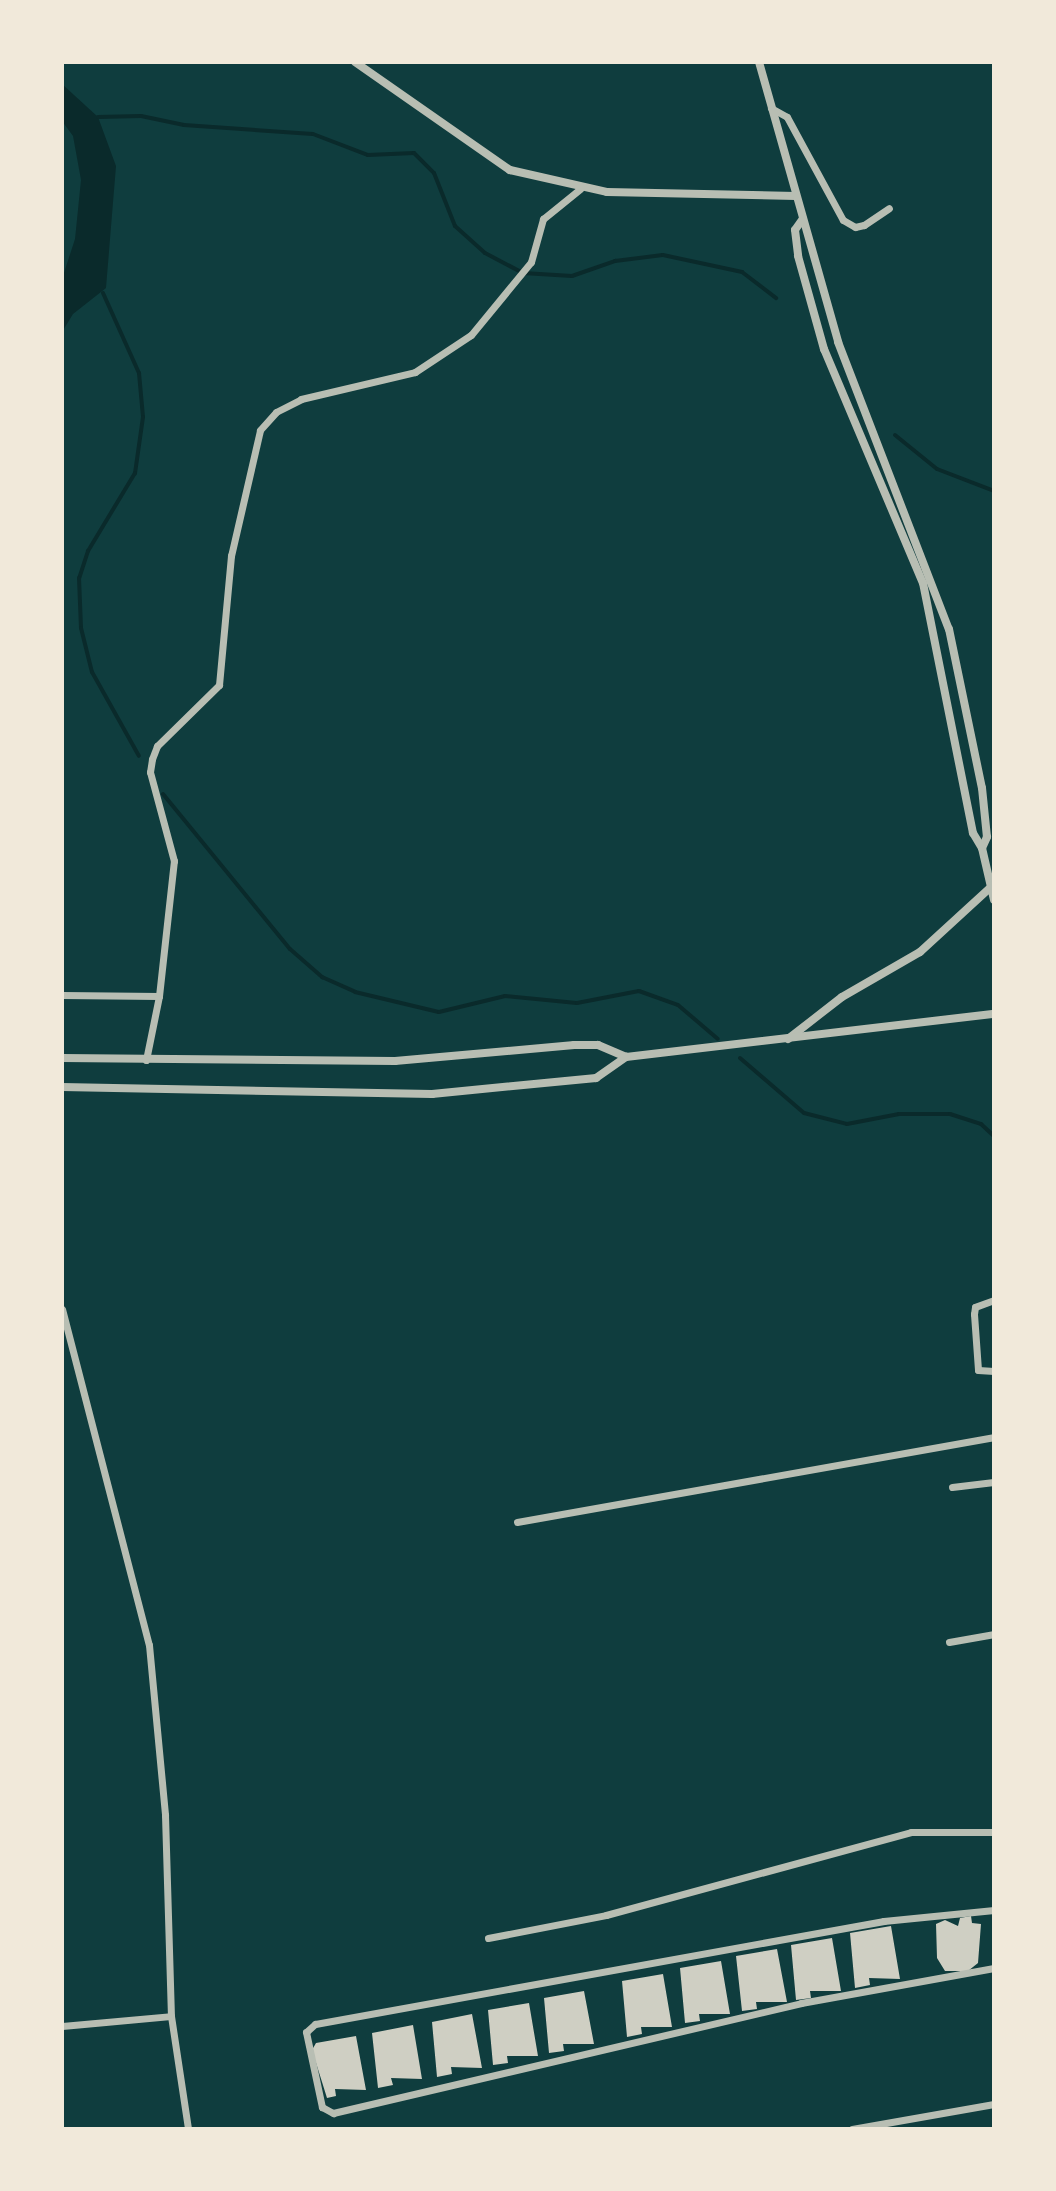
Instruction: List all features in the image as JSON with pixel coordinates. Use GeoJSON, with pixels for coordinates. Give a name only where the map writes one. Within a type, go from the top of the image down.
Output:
{"type":"FeatureCollection","features":[{"type":"Feature","properties":{"kind":"street"},"geometry":{"type":"LineString","coordinates":[[355,62],[510,170],[580,189],[796,196]]}},
{"type":"Feature","properties":{"kind":"street"},"geometry":{"type":"LineString","coordinates":[[759,62],[802,220],[857,397],[927,563],[961,675],[982,788],[987,837],[982,848]]}},
{"type":"Feature","properties":{"kind":"street"},"geometry":{"type":"LineString","coordinates":[[771,108],[787,117],[843,220],[864,225],[889,208]]}},
{"type":"Feature","properties":{"kind":"street"},"geometry":{"type":"LineString","coordinates":[[146,1060],[159,996],[174,861],[150,772],[152,759],[157,746],[219,685],[231,556],[260,430],[276,412],[301,399],[415,372],[471,335],[531,262],[543,219],[580,189]]}},
{"type":"Feature","properties":{"kind":"street"},"geometry":{"type":"LineString","coordinates":[[802,220],[795,230],[798,256],[815,320],[848,413],[888,500],[932,617],[973,833],[982,848],[994,900]]}},
{"type":"Feature","properties":{"kind":"street"},"geometry":{"type":"LineString","coordinates":[[888,500],[899,497]]}},
{"type":"Feature","properties":{"kind":"street"},"geometry":{"type":"LineString","coordinates":[[787,1039],[831,1005],[920,952],[993,885]]}},
{"type":"Feature","properties":{"kind":"street"},"geometry":{"type":"LineString","coordinates":[[62,995],[159,996]]}},
{"type":"Feature","properties":{"kind":"street"},"geometry":{"type":"LineString","coordinates":[[62,1087],[432,1094],[596,1078],[626,1057],[994,1014]]}},
{"type":"Feature","properties":{"kind":"street"},"geometry":{"type":"LineString","coordinates":[[62,1058],[395,1061],[574,1045],[598,1045],[626,1057]]}},
{"type":"Feature","properties":{"kind":"street"},"geometry":{"type":"LineString","coordinates":[[994,1300],[975,1307],[974,1314],[978,1370],[994,1371]]}},
{"type":"Feature","properties":{"kind":"street"},"geometry":{"type":"LineString","coordinates":[[62,1309],[149,1645],[165,1815],[171,2016],[188,2129]]}},
{"type":"Feature","properties":{"kind":"street"},"geometry":{"type":"LineString","coordinates":[[517,1522],[994,1437]]}},
{"type":"Feature","properties":{"kind":"street"},"geometry":{"type":"LineString","coordinates":[[952,1487],[994,1482]]}},
{"type":"Feature","properties":{"kind":"street"},"geometry":{"type":"LineString","coordinates":[[949,1642],[994,1634]]}},
{"type":"Feature","properties":{"kind":"street"},"geometry":{"type":"LineString","coordinates":[[488,1938],[606,1915],[911,1832],[994,1832]]}},
{"type":"Feature","properties":{"kind":"street"},"geometry":{"type":"LineString","coordinates":[[994,1910],[884,1921],[315,2024],[306,2032],[322,2107],[333,2113],[801,2003],[994,1968]]}},
{"type":"Feature","properties":{"kind":"street"},"geometry":{"type":"LineString","coordinates":[[62,2026],[171,2016]]}},
{"type":"Feature","properties":{"kind":"street"},"geometry":{"type":"LineString","coordinates":[[852,2129],[994,2104]]}},
{"type":"Feature","properties":{"kind":"water"},"geometry":{"type":"Polygon","coordinates":[[[62,84],[98,117],[116,166],[106,288],[73,314],[62,332],[62,279],[75,239],[81,180],[73,136],[62,121],[62,84]]]}},
{"type":"Feature","properties":{"kind":"building"},"geometry":{"type":"Polygon","coordinates":[[[971,1916],[972,1923],[981,1924],[978,1963],[968,1971],[945,1971],[937,1958],[936,1924],[945,1920],[958,1926],[960,1918],[971,1916]]]}},
{"type":"Feature","properties":{"kind":"building"},"geometry":{"type":"Polygon","coordinates":[[[891,1926],[900,1979],[869,1978],[870,1985],[855,1988],[850,1933],[891,1926]]]}},
{"type":"Feature","properties":{"kind":"building"},"geometry":{"type":"Polygon","coordinates":[[[832,1938],[841,1991],[810,1991],[811,1998],[796,2000],[791,1945],[832,1938]]]}},
{"type":"Feature","properties":{"kind":"building"},"geometry":{"type":"Polygon","coordinates":[[[777,1949],[787,2002],[756,2002],[757,2009],[742,2011],[736,1956],[777,1949]]]}},
{"type":"Feature","properties":{"kind":"building"},"geometry":{"type":"Polygon","coordinates":[[[721,1961],[730,2014],[699,2014],[700,2021],[685,2023],[680,1968],[721,1961]]]}},
{"type":"Feature","properties":{"kind":"building"},"geometry":{"type":"Polygon","coordinates":[[[663,1974],[672,2027],[641,2027],[642,2034],[627,2037],[622,1981],[663,1974]]]}},
{"type":"Feature","properties":{"kind":"building"},"geometry":{"type":"Polygon","coordinates":[[[584,1991],[594,2044],[563,2044],[564,2051],[549,2053],[544,1998],[584,1991]]]}},
{"type":"Feature","properties":{"kind":"building"},"geometry":{"type":"Polygon","coordinates":[[[529,2003],[538,2056],[507,2056],[508,2063],[493,2065],[488,2010],[529,2003]]]}},
{"type":"Feature","properties":{"kind":"building"},"geometry":{"type":"Polygon","coordinates":[[[472,2014],[482,2068],[451,2067],[452,2074],[437,2077],[432,2022],[472,2014]]]}},
{"type":"Feature","properties":{"kind":"building"},"geometry":{"type":"Polygon","coordinates":[[[413,2025],[422,2079],[391,2078],[393,2085],[378,2088],[372,2033],[413,2025]]]}},
{"type":"Feature","properties":{"kind":"building"},"geometry":{"type":"Polygon","coordinates":[[[356,2036],[366,2090],[335,2089],[336,2096],[327,2098],[312,2050],[316,2043],[356,2036]]]}},
{"type":"Feature","properties":{"kind":"waterway"},"geometry":{"type":"LineString","coordinates":[[98,117],[141,116],[184,125],[313,134],[368,155],[414,153],[434,173],[455,226],[485,253],[523,273],[572,276],[615,261],[663,255],[742,272],[776,298]]}},
{"type":"Feature","properties":{"kind":"waterway"},"geometry":{"type":"LineString","coordinates":[[103,293],[139,373],[143,417],[135,473],[88,551],[79,578],[81,628],[92,672],[139,756]]}},
{"type":"Feature","properties":{"kind":"waterway"},"geometry":{"type":"LineString","coordinates":[[895,435],[937,469],[994,491]]}},
{"type":"Feature","properties":{"kind":"waterway"},"geometry":{"type":"LineString","coordinates":[[163,794],[290,949],[322,977],[355,992],[439,1012],[505,996],[577,1003],[639,991],[678,1005],[718,1039]]}},
{"type":"Feature","properties":{"kind":"waterway"},"geometry":{"type":"LineString","coordinates":[[740,1058],[804,1113],[847,1124],[899,1114],[950,1114],[981,1124],[994,1136]]}}]}
